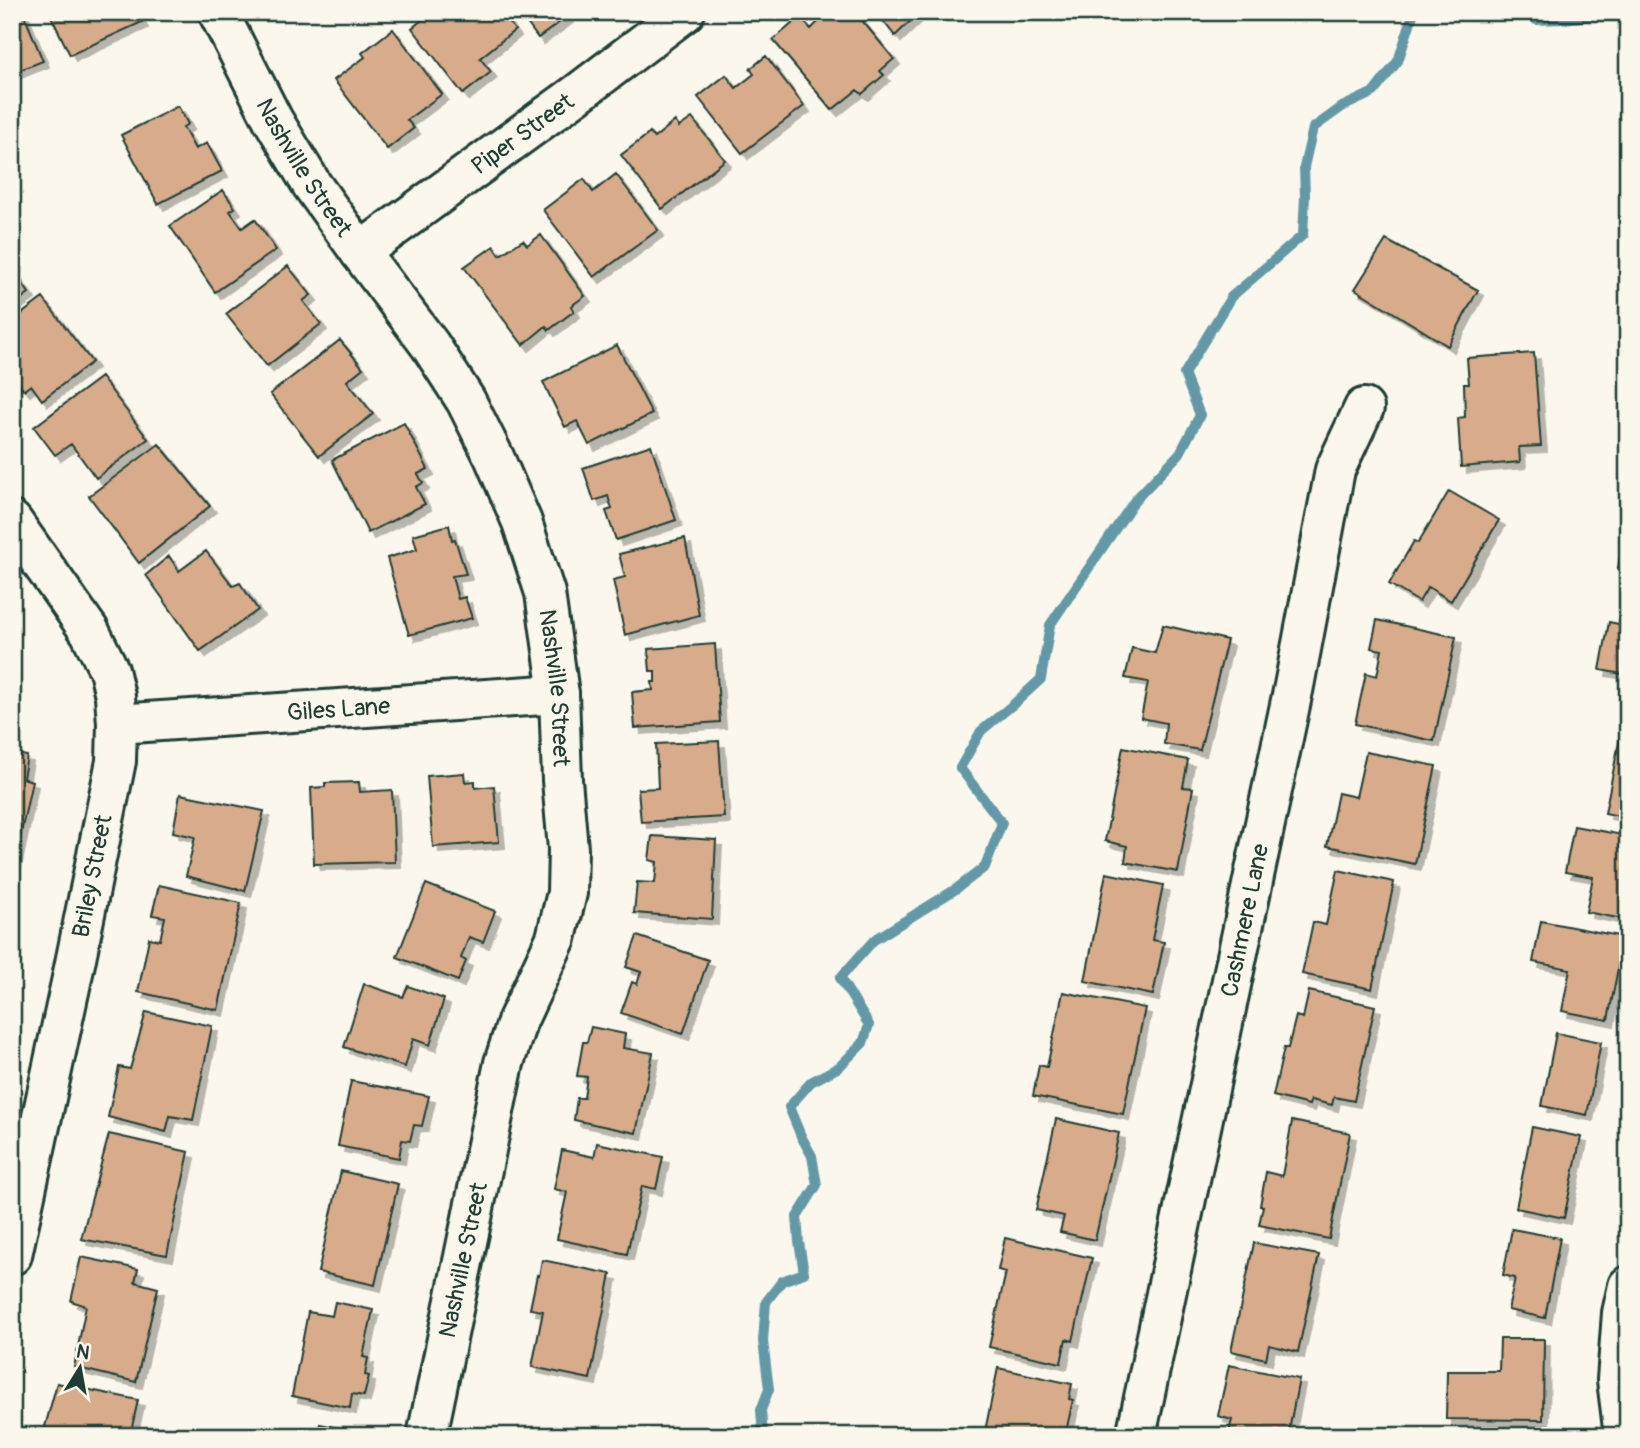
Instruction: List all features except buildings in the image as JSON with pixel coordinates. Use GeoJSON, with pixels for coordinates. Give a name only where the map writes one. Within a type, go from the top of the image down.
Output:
{"type":"FeatureCollection","features":[{"type":"Feature","properties":{"kind":"street","name":"Nashville Street"},"geometry":{"type":"LineString","coordinates":[[218,12],[272,120],[312,185],[430,345],[466,401],[522,522],[545,593],[559,694],[568,849],[567,894],[556,938],[517,1022],[503,1063],[427,1436]]}},
{"type":"Feature","properties":{"kind":"street","name":"Piper Street"},"geometry":{"type":"LineString","coordinates":[[360,253],[685,12]]}},
{"type":"Feature","properties":{"kind":"street","name":"Cashmere Lane"},"geometry":{"type":"LineString","coordinates":[[1136,1436],[1294,686],[1335,470],[1364,408]]}},
{"type":"Feature","properties":{"kind":"street","name":"Briley Street"},"geometry":{"type":"LineString","coordinates":[[12,521],[89,632],[109,670],[115,695],[117,724],[116,761],[12,1255]]}},
{"type":"Feature","properties":{"kind":"street","name":"Giles Lane"},"geometry":{"type":"LineString","coordinates":[[117,724],[559,694]]}},
{"type":"Feature","properties":{"kind":"street"},"geometry":{"type":"LineString","coordinates":[[1623,1436],[1617,1380],[1622,1313],[1628,1286]]}},
{"type":"Feature","properties":{"kind":"waterway"},"geometry":{"type":"LineString","coordinates":[[763,1436],[761,1410],[769,1389],[763,1341],[766,1302],[782,1281],[804,1273],[797,1217],[817,1185],[812,1156],[789,1107],[811,1082],[839,1067],[863,1043],[869,1025],[840,978],[874,940],[956,889],[985,867],[1002,823],[960,768],[981,731],[1041,679],[1050,625],[1135,500],[1180,453],[1200,415],[1184,374],[1231,297],[1303,235],[1304,167],[1313,128],[1342,107],[1374,92],[1398,61],[1414,12]]}},
{"type":"Feature","properties":{"kind":"waterway"},"geometry":{"type":"LineString","coordinates":[[1530,12],[1536,20],[1617,12]]}}]}
